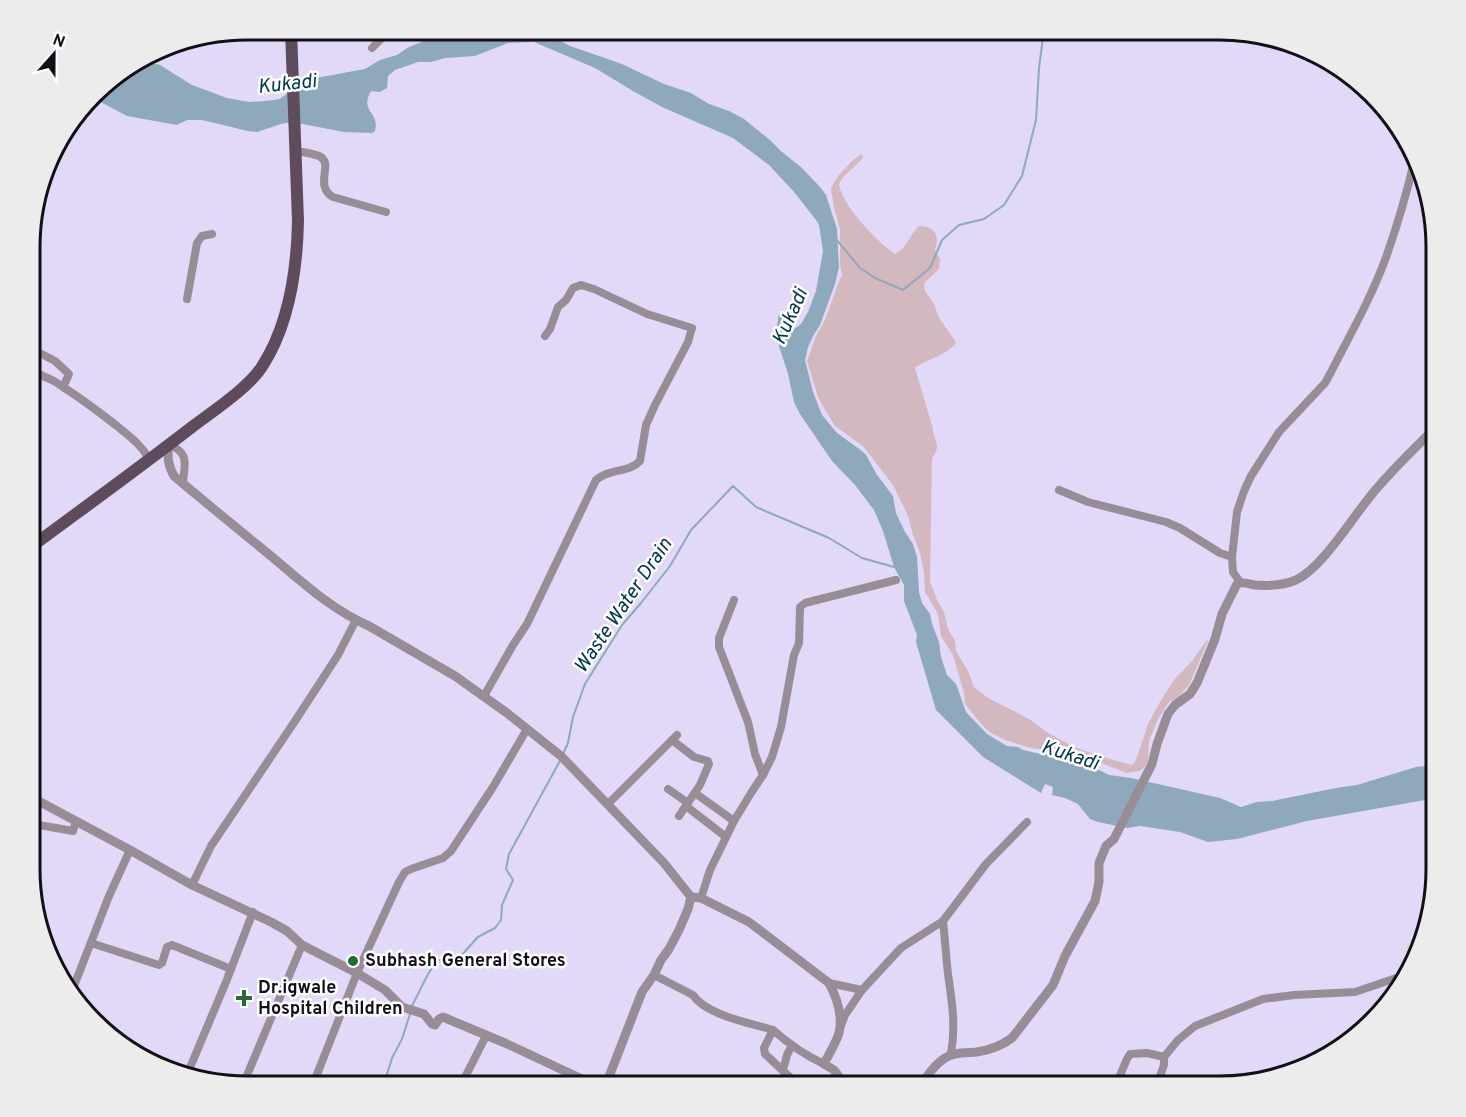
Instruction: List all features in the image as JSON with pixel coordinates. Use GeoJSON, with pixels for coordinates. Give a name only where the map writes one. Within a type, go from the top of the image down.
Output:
{"type":"FeatureCollection","features":[{"type":"Feature","properties":{"kind":"main road"},"geometry":{"type":"LineString","coordinates":[[40,540],[251,380],[262,367],[278,334],[292,287],[298,251],[291,40]]}},
{"type":"Feature","properties":{"kind":"street"},"geometry":{"type":"LineString","coordinates":[[372,48],[380,40]]}},
{"type":"Feature","properties":{"kind":"street"},"geometry":{"type":"LineString","coordinates":[[295,148],[322,158],[325,163],[325,191],[328,194],[386,212]]}},
{"type":"Feature","properties":{"kind":"street"},"geometry":{"type":"LineString","coordinates":[[1412,172],[1385,260],[1331,372],[1325,383],[1279,432],[1244,491],[1237,512],[1232,557],[1233,572],[1240,582],[1255,585],[1286,583],[1308,572],[1327,552],[1378,486],[1426,437]]}},
{"type":"Feature","properties":{"kind":"street"},"geometry":{"type":"LineString","coordinates":[[187,299],[197,243],[202,236],[212,234]]}},
{"type":"Feature","properties":{"kind":"street"},"geometry":{"type":"LineString","coordinates":[[484,696],[527,624],[596,480],[601,475],[634,466],[640,461],[646,425],[688,342],[692,328],[647,314],[594,289],[580,285],[573,288],[566,300],[558,307],[545,336]]}},
{"type":"Feature","properties":{"kind":"street"},"geometry":{"type":"LineString","coordinates":[[40,353],[55,361],[69,374],[63,387]]}},
{"type":"Feature","properties":{"kind":"street"},"geometry":{"type":"LineString","coordinates":[[40,375],[87,402],[138,443],[149,459]]}},
{"type":"Feature","properties":{"kind":"street"},"geometry":{"type":"LineString","coordinates":[[183,484],[185,460],[183,453],[169,444],[167,457],[169,468],[174,476],[183,484],[305,584],[338,609],[455,676],[484,696],[561,756],[696,897],[748,922],[829,983],[836,997],[840,1014],[838,1034]]}},
{"type":"Feature","properties":{"kind":"street"},"geometry":{"type":"LineString","coordinates":[[1059,490],[1088,502],[1166,522],[1220,553],[1232,557]]}},
{"type":"Feature","properties":{"kind":"street"},"geometry":{"type":"LineString","coordinates":[[609,1076],[642,992],[669,949],[734,821],[763,776],[772,757],[781,727],[794,655],[799,643],[800,607],[806,603],[896,580]]}},
{"type":"Feature","properties":{"kind":"street"},"geometry":{"type":"LineString","coordinates":[[928,1076],[944,1058],[951,1054],[985,1050],[1003,1044],[1012,1038],[1053,985],[1065,956],[1095,901],[1100,863],[1106,846],[1114,839],[1152,764],[1168,714],[1175,705],[1190,694],[1197,683],[1215,639],[1222,614],[1235,587],[1240,582]]}},
{"type":"Feature","properties":{"kind":"street"},"geometry":{"type":"LineString","coordinates":[[734,600],[719,638],[719,647],[748,722],[755,754],[763,776]]}},
{"type":"Feature","properties":{"kind":"street"},"geometry":{"type":"LineString","coordinates":[[192,885],[211,846],[338,655],[356,620]]}},
{"type":"Feature","properties":{"kind":"street"},"geometry":{"type":"LineString","coordinates":[[316,1076],[357,973],[405,872],[443,858],[451,852],[493,788],[527,729]]}},
{"type":"Feature","properties":{"kind":"street"},"geometry":{"type":"LineString","coordinates":[[608,804],[675,737],[694,757],[708,761],[709,764],[700,785],[679,816]]}},
{"type":"Feature","properties":{"kind":"street"},"geometry":{"type":"LineString","coordinates":[[668,789],[726,837]]}},
{"type":"Feature","properties":{"kind":"street"},"geometry":{"type":"LineString","coordinates":[[695,793],[734,821]]}},
{"type":"Feature","properties":{"kind":"street"},"geometry":{"type":"LineString","coordinates":[[41,802],[192,885],[253,912],[287,931],[302,945],[386,990],[402,1006],[424,1014],[432,1024],[435,1025],[439,1018],[443,1017],[575,1076]]}},
{"type":"Feature","properties":{"kind":"street"},"geometry":{"type":"LineString","coordinates":[[41,825],[73,831],[76,821]]}},
{"type":"Feature","properties":{"kind":"street"},"geometry":{"type":"LineString","coordinates":[[824,1064],[845,1016],[862,990],[901,948],[943,921],[986,864],[1027,822]]}},
{"type":"Feature","properties":{"kind":"street"},"geometry":{"type":"LineString","coordinates":[[75,983],[130,850]]}},
{"type":"Feature","properties":{"kind":"street"},"geometry":{"type":"LineString","coordinates":[[190,1068],[253,912]]}},
{"type":"Feature","properties":{"kind":"street"},"geometry":{"type":"LineString","coordinates":[[943,921],[953,1011],[954,1036],[951,1054]]}},
{"type":"Feature","properties":{"kind":"street"},"geometry":{"type":"LineString","coordinates":[[91,943],[159,964],[162,963],[167,947],[172,945],[231,969]]}},
{"type":"Feature","properties":{"kind":"street"},"geometry":{"type":"LineString","coordinates":[[247,1076],[302,945]]}},
{"type":"Feature","properties":{"kind":"street"},"geometry":{"type":"LineString","coordinates":[[654,975],[693,995],[697,1001],[726,1017],[772,1030],[791,1047],[834,1070],[837,1076]]}},
{"type":"Feature","properties":{"kind":"street"},"geometry":{"type":"LineString","coordinates":[[1160,1076],[1164,1057],[1178,1040],[1195,1026],[1263,999],[1355,992],[1394,979]]}},
{"type":"Feature","properties":{"kind":"street"},"geometry":{"type":"LineString","coordinates":[[829,983],[862,990]]}},
{"type":"Feature","properties":{"kind":"street"},"geometry":{"type":"LineString","coordinates":[[772,1030],[765,1054],[789,1076]]}},
{"type":"Feature","properties":{"kind":"street"},"geometry":{"type":"LineString","coordinates":[[466,1076],[486,1036]]}},
{"type":"Feature","properties":{"kind":"street"},"geometry":{"type":"LineString","coordinates":[[783,1070],[791,1047]]}},
{"type":"Feature","properties":{"kind":"street"},"geometry":{"type":"LineString","coordinates":[[1120,1076],[1130,1054],[1147,1053],[1164,1057]]}},
{"type":"Feature","properties":{"kind":"shaded area"},"geometry":{"type":"Polygon","coordinates":[[[860,155],[863,157],[839,185],[847,203],[870,232],[895,254],[902,249],[919,226],[932,230],[937,240],[935,250],[940,259],[939,269],[925,282],[925,291],[934,304],[939,318],[956,342],[949,350],[915,368],[937,447],[932,459],[930,581],[944,612],[948,629],[955,641],[956,651],[974,687],[988,698],[1029,719],[1048,733],[1074,747],[1132,765],[1136,760],[1148,724],[1160,702],[1174,680],[1207,640],[1189,685],[1178,697],[1169,702],[1158,719],[1149,741],[1148,762],[1139,771],[1127,773],[1085,755],[1031,748],[1008,741],[991,733],[982,725],[965,704],[953,655],[941,636],[938,614],[925,592],[920,553],[908,516],[893,485],[863,446],[835,426],[818,397],[807,361],[842,275],[840,229],[831,188],[838,176],[860,155]]]}},
{"type":"Feature","properties":{"kind":"water"},"geometry":{"type":"Polygon","coordinates":[[[426,40],[559,40],[691,93],[709,104],[744,119],[801,167],[820,187],[826,195],[837,229],[839,267],[835,284],[820,325],[808,347],[805,360],[813,392],[822,415],[837,433],[866,455],[877,475],[893,496],[896,513],[913,544],[917,557],[919,592],[922,603],[930,614],[947,675],[956,684],[966,712],[987,734],[1007,746],[1059,756],[1070,762],[1081,761],[1109,775],[1220,798],[1241,807],[1257,802],[1357,785],[1425,766],[1425,800],[1307,821],[1237,839],[1208,842],[1180,832],[1140,826],[1127,828],[1090,819],[1078,804],[1052,795],[1053,787],[1045,784],[1041,793],[983,757],[936,710],[916,642],[917,635],[904,601],[904,585],[894,567],[874,510],[855,485],[832,461],[794,402],[779,346],[777,325],[779,314],[789,319],[790,327],[794,329],[801,324],[808,312],[816,291],[823,251],[819,225],[795,193],[769,165],[733,138],[662,107],[595,68],[534,42],[508,43],[475,56],[418,62],[395,70],[388,76],[387,88],[380,92],[371,91],[368,98],[368,108],[376,124],[375,131],[372,133],[344,132],[292,122],[257,132],[202,120],[187,120],[177,125],[127,116],[100,102],[133,75],[153,63],[160,65],[192,85],[227,98],[249,102],[280,99],[305,80],[365,69],[426,40]]]}},
{"type":"Feature","properties":{"kind":"waterway"},"geometry":{"type":"LineString","coordinates":[[836,239],[860,268],[875,278],[903,290],[930,268],[942,240],[959,225],[984,219],[1004,205],[1022,176],[1036,120],[1043,41]]}},
{"type":"Feature","properties":{"kind":"waterway","name":"Waste Water Drain"},"geometry":{"type":"LineString","coordinates":[[563,754],[585,684],[622,625],[670,566],[691,530],[733,486],[756,507],[829,538],[862,558],[894,567]]}},
{"type":"Feature","properties":{"kind":"waterway","name":"Waste Water Drain"},"geometry":{"type":"LineString","coordinates":[[411,1008],[436,961],[460,957],[478,937],[495,928],[501,920],[502,905],[513,880],[506,869],[509,854],[561,759]]}},
{"type":"Feature","properties":{"kind":"waterway","name":"Waste Water Drain"},"geometry":{"type":"LineString","coordinates":[[386,1076],[410,1014]]}},
{"type":"Feature","properties":{"kind":"place","name":"Subhash General Stores"},"geometry":{"type":"Point","coordinates":[353,961]}},
{"type":"Feature","properties":{"kind":"place","name":"Dr.igwale Hospital Children"},"geometry":{"type":"Point","coordinates":[244,998]}},
{"type":"Feature","properties":{"kind":"water label","name":"Kukadi"},"geometry":{"type":"Point","coordinates":[287,85]}},
{"type":"Feature","properties":{"kind":"water label","name":"Kukadi"},"geometry":{"type":"Point","coordinates":[791,317]}},
{"type":"Feature","properties":{"kind":"water label","name":"Kukadi"},"geometry":{"type":"Point","coordinates":[1070,756]}}]}
